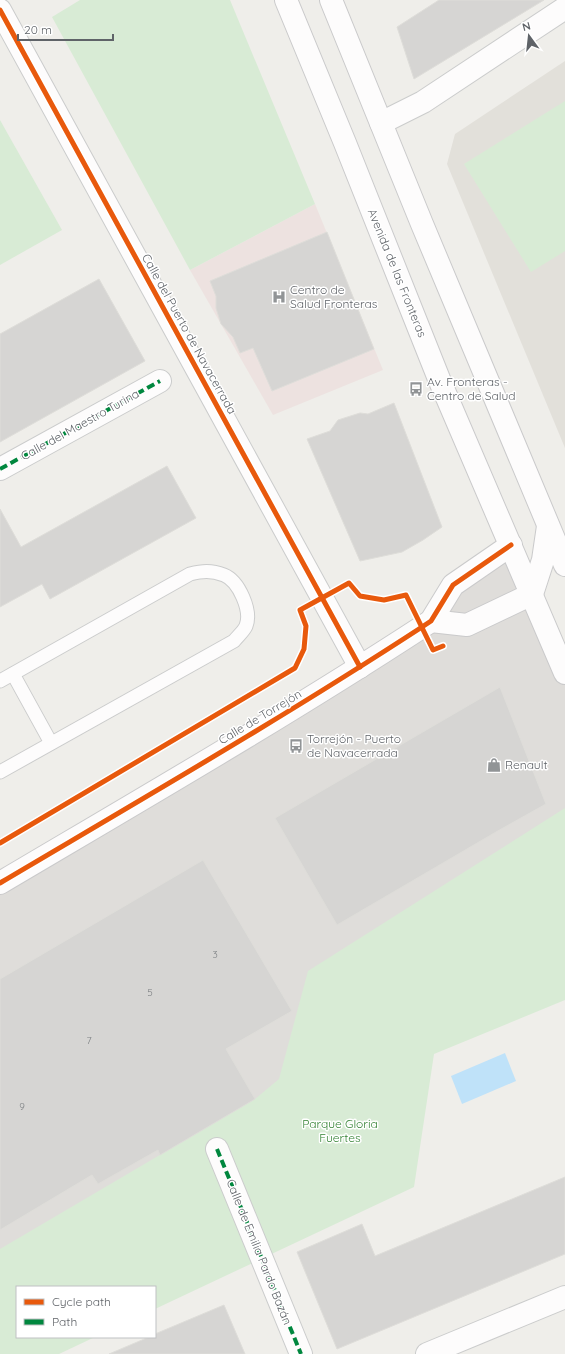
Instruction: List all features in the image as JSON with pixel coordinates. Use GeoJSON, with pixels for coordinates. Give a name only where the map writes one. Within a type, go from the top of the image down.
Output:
{"type":"FeatureCollection","features":[{"type":"Feature","properties":{"kind":"street","name":"Avenida de las Fronteras"},"geometry":{"type":"LineString","coordinates":[[286,0],[351,157],[439,379],[565,673]]}},
{"type":"Feature","properties":{"kind":"street"},"geometry":{"type":"LineString","coordinates":[[332,0],[381,123],[565,564]]}},
{"type":"Feature","properties":{"kind":"street"},"geometry":{"type":"LineString","coordinates":[[381,123],[423,102],[565,8]]}},
{"type":"Feature","properties":{"kind":"street","name":"Calle del Puerto de Navacerrada"},"geometry":{"type":"LineString","coordinates":[[0,10],[360,667]]}},
{"type":"Feature","properties":{"kind":"street","name":"Calle del Maestro Turina"},"geometry":{"type":"LineString","coordinates":[[0,469],[160,381]]}},
{"type":"Feature","properties":{"kind":"street"},"geometry":{"type":"LineString","coordinates":[[431,621],[467,625],[532,594],[543,560],[548,526]]}},
{"type":"Feature","properties":{"kind":"street"},"geometry":{"type":"LineString","coordinates":[[511,545],[543,560],[565,574]]}},
{"type":"Feature","properties":{"kind":"street","name":"Calle de Torrejón"},"geometry":{"type":"LineString","coordinates":[[0,883],[277,719],[431,621],[453,585],[511,545]]}},
{"type":"Feature","properties":{"kind":"street","name":"Calle de Emilia Pardo Bazán"},"geometry":{"type":"LineString","coordinates":[[217,1149],[301,1354]]}},
{"type":"Feature","properties":{"kind":"street"},"geometry":{"type":"LineString","coordinates":[[427,1354],[565,1297]]}},
{"type":"Feature","properties":{"kind":"lane"},"geometry":{"type":"LineString","coordinates":[[0,681],[190,574],[204,570],[225,575],[238,588],[248,608],[246,626],[234,641],[0,772]]}},
{"type":"Feature","properties":{"kind":"lane"},"geometry":{"type":"LineString","coordinates":[[13,674],[51,743]]}},
{"type":"Feature","properties":{"kind":"shaded area"},"geometry":{"type":"Polygon","coordinates":[[[565,61],[565,448],[447,164],[455,134],[565,61]]]}},
{"type":"Feature","properties":{"kind":"shaded area","name":"Centro de Salud Fronteras"},"geometry":{"type":"Polygon","coordinates":[[[315,204],[383,370],[273,415],[190,270],[315,204]]]}},
{"type":"Feature","properties":{"kind":"shaded area"},"geometry":{"type":"Polygon","coordinates":[[[511,545],[565,673],[565,815],[306,1091],[0,1270],[0,883],[360,667],[511,545]]]}},
{"type":"Feature","properties":{"kind":"green space"},"geometry":{"type":"Polygon","coordinates":[[[80,0],[230,0],[315,204],[190,270],[52,17],[80,0]]]}},
{"type":"Feature","properties":{"kind":"green space"},"geometry":{"type":"Polygon","coordinates":[[[565,101],[565,251],[531,272],[464,164],[565,101]]]}},
{"type":"Feature","properties":{"kind":"green space"},"geometry":{"type":"Polygon","coordinates":[[[0,120],[62,230],[0,265],[0,120]]]}},
{"type":"Feature","properties":{"kind":"green space","name":"Parque Gloria Fuertes"},"geometry":{"type":"Polygon","coordinates":[[[565,808],[565,1000],[434,1054],[414,1187],[156,1309],[156,1286],[16,1286],[16,1338],[93,1338],[59,1354],[0,1354],[0,1249],[255,1099],[279,1079],[308,971],[565,808]]]}},
{"type":"Feature","properties":{"kind":"water"},"geometry":{"type":"Polygon","coordinates":[[[505,1053],[516,1081],[462,1104],[451,1076],[505,1053]]]}},
{"type":"Feature","properties":{"kind":"building"},"geometry":{"type":"Polygon","coordinates":[[[439,0],[544,0],[414,79],[397,27],[439,0]]]}},
{"type":"Feature","properties":{"kind":"building","name":"Centro de Salud Fronteras"},"geometry":{"type":"Polygon","coordinates":[[[327,232],[374,349],[272,391],[253,348],[240,353],[233,337],[221,324],[216,308],[216,296],[210,281],[327,232]]]}},
{"type":"Feature","properties":{"kind":"building"},"geometry":{"type":"Polygon","coordinates":[[[99,279],[145,361],[0,442],[0,334],[99,279]]]}},
{"type":"Feature","properties":{"kind":"building"},"geometry":{"type":"Polygon","coordinates":[[[394,403],[442,527],[402,552],[360,561],[307,439],[330,431],[338,420],[360,413],[368,414],[394,403]]]}},
{"type":"Feature","properties":{"kind":"building"},"geometry":{"type":"Polygon","coordinates":[[[167,466],[196,518],[50,599],[42,584],[0,607],[0,509],[21,547],[167,466]]]}},
{"type":"Feature","properties":{"kind":"building"},"geometry":{"type":"Polygon","coordinates":[[[500,687],[546,804],[337,925],[275,818],[500,687]]]}},
{"type":"Feature","properties":{"kind":"building"},"geometry":{"type":"Polygon","coordinates":[[[203,860],[292,1011],[226,1049],[255,1099],[160,1155],[158,1150],[98,1184],[92,1175],[0,1230],[0,979],[203,860]]]}},
{"type":"Feature","properties":{"kind":"building"},"geometry":{"type":"Polygon","coordinates":[[[565,1177],[565,1254],[337,1349],[297,1252],[362,1224],[375,1256],[565,1177]]]}},
{"type":"Feature","properties":{"kind":"building"},"geometry":{"type":"Polygon","coordinates":[[[224,1305],[245,1354],[109,1354],[147,1338],[156,1338],[156,1334],[224,1305]]]}},
{"type":"Feature","properties":{"kind":"marked path"},"geometry":{"type":"LineString","coordinates":[[0,469],[160,381]]}},
{"type":"Feature","properties":{"kind":"marked path"},"geometry":{"type":"LineString","coordinates":[[217,1149],[301,1354]]}},
{"type":"Feature","properties":{"kind":"cycle path"},"geometry":{"type":"LineString","coordinates":[[0,10],[360,667]]}},
{"type":"Feature","properties":{"kind":"cycle path"},"geometry":{"type":"LineString","coordinates":[[0,883],[160,789],[422,627],[431,621],[453,585],[511,545]]}},
{"type":"Feature","properties":{"kind":"cycle path"},"geometry":{"type":"LineString","coordinates":[[0,843],[295,668],[304,649],[306,626],[300,610],[349,583],[360,596],[384,600],[406,595],[433,650],[443,646]]}},
{"type":"Feature","properties":{"kind":"place","name":"Centro de Salud Fronteras"},"geometry":{"type":"Point","coordinates":[279,297]}},
{"type":"Feature","properties":{"kind":"place","name":"Av. Fronteras - Centro de Salud"},"geometry":{"type":"Point","coordinates":[416,389]}},
{"type":"Feature","properties":{"kind":"place","name":"Torrejón - Puerto de Navacerrada"},"geometry":{"type":"Point","coordinates":[296,746]}},
{"type":"Feature","properties":{"kind":"place","name":"Renault"},"geometry":{"type":"Point","coordinates":[494,765]}}]}
